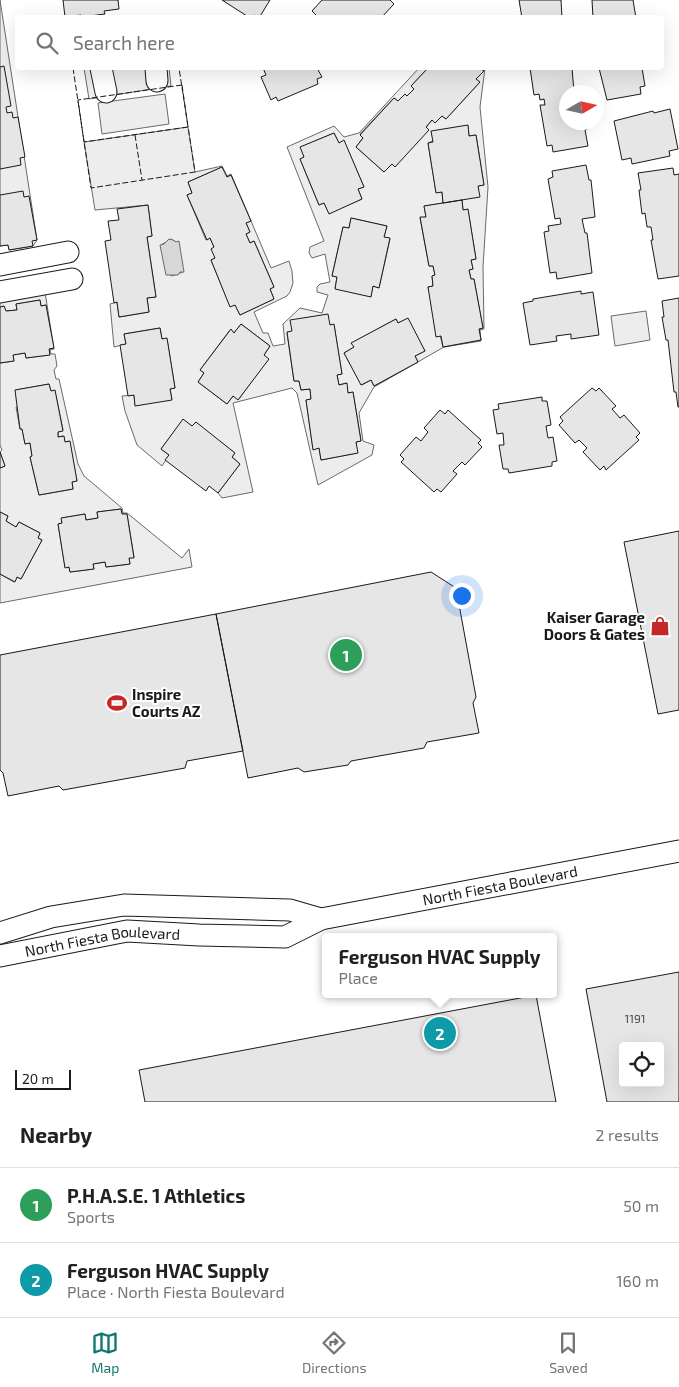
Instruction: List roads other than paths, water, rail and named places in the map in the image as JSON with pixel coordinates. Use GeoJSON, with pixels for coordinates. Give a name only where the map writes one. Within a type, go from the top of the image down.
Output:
{"type":"FeatureCollection","features":[{"type":"Feature","properties":{"kind":"street"},"geometry":{"type":"LineString","coordinates":[[101,70],[106,92]]}},
{"type":"Feature","properties":{"kind":"street"},"geometry":{"type":"LineString","coordinates":[[0,265],[68,252]]}},
{"type":"Feature","properties":{"kind":"street"},"geometry":{"type":"LineString","coordinates":[[0,292],[72,279]]}},
{"type":"Feature","properties":{"kind":"street","name":"North Fiesta Boulevard"},"geometry":{"type":"LineString","coordinates":[[0,956],[126,931],[285,937],[321,919],[679,851]]}},
{"type":"Feature","properties":{"kind":"street","name":"North Fiesta Boulevard"},"geometry":{"type":"LineString","coordinates":[[0,933],[51,917],[124,905],[290,910],[321,919]]}},
{"type":"Feature","properties":{"kind":"place","name":"Kaiser Garage Doors & Gates"},"geometry":{"type":"Point","coordinates":[660,626]}},
{"type":"Feature","properties":{"kind":"place","name":"P.H.A.S.E. 1 Athletics"},"geometry":{"type":"Point","coordinates":[346,655]}},
{"type":"Feature","properties":{"kind":"place","name":"Inspire Courts AZ"},"geometry":{"type":"Point","coordinates":[117,703]}},
{"type":"Feature","properties":{"kind":"place","name":"Ferguson HVAC Supply"},"geometry":{"type":"Point","coordinates":[440,1033]}}]}
